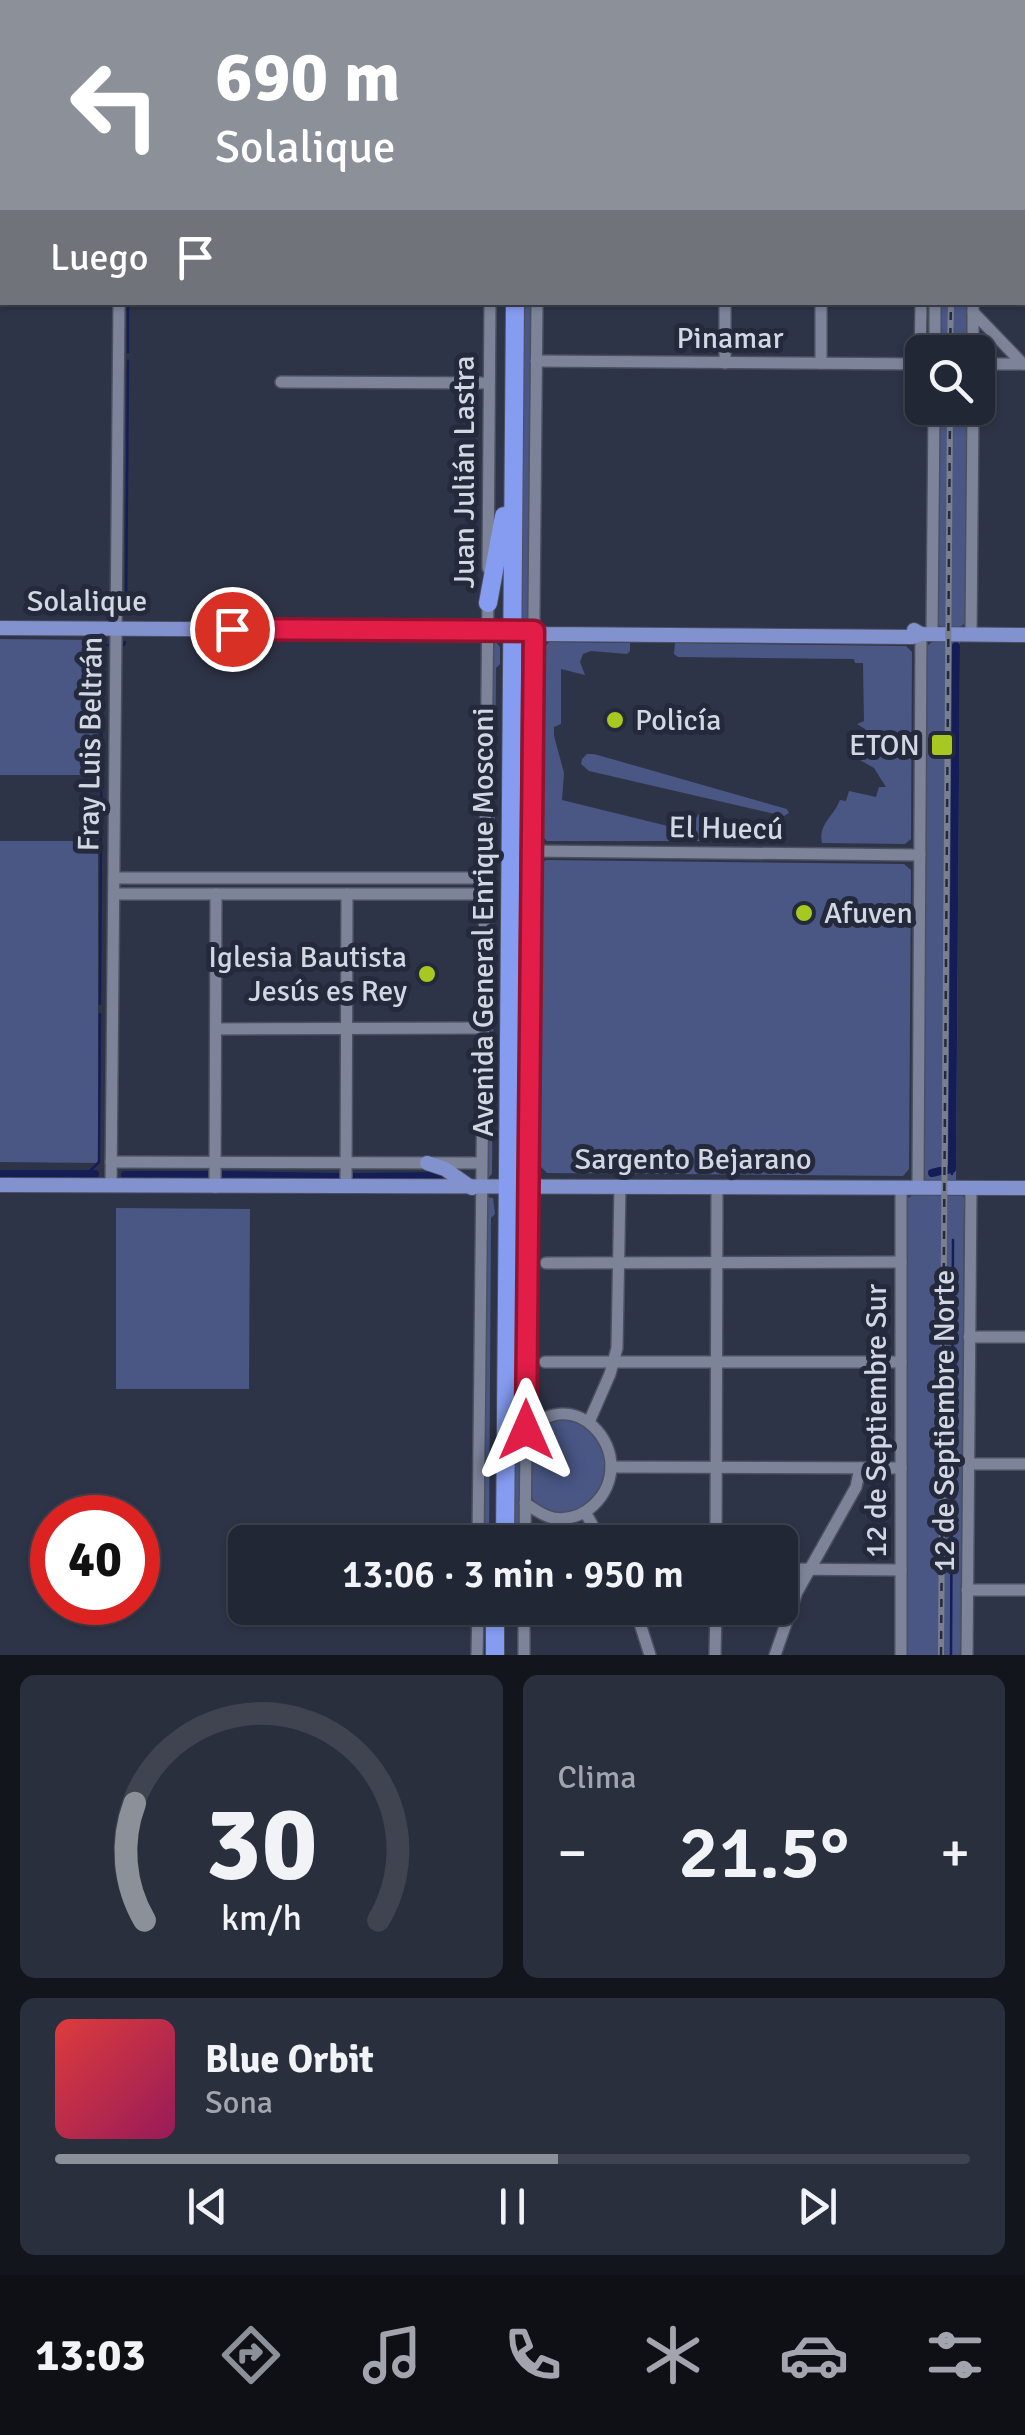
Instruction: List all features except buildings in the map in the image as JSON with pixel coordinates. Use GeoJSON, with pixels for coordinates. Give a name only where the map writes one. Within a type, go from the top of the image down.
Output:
{"type":"FeatureCollection","features":[{"type":"Feature","properties":{"kind":"highway","name":"Avenida General Enrique Mosconi"},"geometry":{"type":"LineString","coordinates":[[496,1525],[490,1188],[506,305]]}},
{"type":"Feature","properties":{"kind":"highway","name":"Avenida General Enrique Mosconi"},"geometry":{"type":"LineString","coordinates":[[501,631],[516,305]]}},
{"type":"Feature","properties":{"kind":"highway"},"geometry":{"type":"LineString","coordinates":[[488,602],[504,516]]}},
{"type":"Feature","properties":{"kind":"highway","name":"Avenida General Enrique Mosconi"},"geometry":{"type":"LineString","coordinates":[[490,1188],[504,1525]]}},
{"type":"Feature","properties":{"kind":"highway"},"geometry":{"type":"LineString","coordinates":[[495,1625],[495,1655]]}},
{"type":"Feature","properties":{"kind":"highway"},"geometry":{"type":"LineString","coordinates":[[504,1625],[504,1655]]}},
{"type":"Feature","properties":{"kind":"main road","name":"Solalique"},"geometry":{"type":"LineString","coordinates":[[0,628],[912,638],[927,634],[1025,635]]}},
{"type":"Feature","properties":{"kind":"main road"},"geometry":{"type":"LineString","coordinates":[[426,1162],[490,1188]]}},
{"type":"Feature","properties":{"kind":"main road","name":"Sargento Bejarano"},"geometry":{"type":"LineString","coordinates":[[0,1185],[1025,1188]]}},
{"type":"Feature","properties":{"kind":"street","name":"Fray Luis Beltrán"},"geometry":{"type":"LineString","coordinates":[[111,1186],[119,305]]}},
{"type":"Feature","properties":{"kind":"street","name":"Juan Julián Lastra"},"geometry":{"type":"LineString","coordinates":[[479,1525],[490,1188],[482,1163],[484,878],[501,631],[488,602],[490,305]]}},
{"type":"Feature","properties":{"kind":"street"},"geometry":{"type":"LineString","coordinates":[[525,1525],[537,305]]}},
{"type":"Feature","properties":{"kind":"street"},"geometry":{"type":"LineString","coordinates":[[725,305],[725,363]]}},
{"type":"Feature","properties":{"kind":"street"},"geometry":{"type":"LineString","coordinates":[[820,363],[821,305]]}},
{"type":"Feature","properties":{"kind":"street"},"geometry":{"type":"LineString","coordinates":[[921,305],[921,335]]}},
{"type":"Feature","properties":{"kind":"street"},"geometry":{"type":"LineString","coordinates":[[935,305],[935,335]]}},
{"type":"Feature","properties":{"kind":"street"},"geometry":{"type":"LineString","coordinates":[[973,308],[973,335]]}},
{"type":"Feature","properties":{"kind":"street"},"geometry":{"type":"LineString","coordinates":[[973,308],[1024,364]]}},
{"type":"Feature","properties":{"kind":"street","name":"Pinamar"},"geometry":{"type":"LineString","coordinates":[[536,361],[905,364]]}},
{"type":"Feature","properties":{"kind":"street"},"geometry":{"type":"LineString","coordinates":[[995,364],[1024,364]]}},
{"type":"Feature","properties":{"kind":"street"},"geometry":{"type":"LineString","coordinates":[[281,382],[489,384]]}},
{"type":"Feature","properties":{"kind":"street"},"geometry":{"type":"LineString","coordinates":[[918,1188],[920,856],[933,425]]}},
{"type":"Feature","properties":{"kind":"street"},"geometry":{"type":"LineString","coordinates":[[971,634],[973,425]]}},
{"type":"Feature","properties":{"kind":"street","name":"El Huecú"},"geometry":{"type":"LineString","coordinates":[[532,851],[920,856]]}},
{"type":"Feature","properties":{"kind":"street"},"geometry":{"type":"LineString","coordinates":[[114,878],[484,878]]}},
{"type":"Feature","properties":{"kind":"street"},"geometry":{"type":"LineString","coordinates":[[114,894],[484,894]]}},
{"type":"Feature","properties":{"kind":"street"},"geometry":{"type":"LineString","coordinates":[[215,1186],[216,894]]}},
{"type":"Feature","properties":{"kind":"street"},"geometry":{"type":"LineString","coordinates":[[346,1187],[347,894]]}},
{"type":"Feature","properties":{"kind":"street"},"geometry":{"type":"LineString","coordinates":[[216,1028],[483,1028]]}},
{"type":"Feature","properties":{"kind":"street"},"geometry":{"type":"LineString","coordinates":[[111,1162],[482,1163]]}},
{"type":"Feature","properties":{"kind":"street"},"geometry":{"type":"LineString","coordinates":[[588,1422],[614,1362],[619,1327],[620,1186]]}},
{"type":"Feature","properties":{"kind":"street"},"geometry":{"type":"LineString","coordinates":[[716,1525],[717,1186]]}},
{"type":"Feature","properties":{"kind":"street","name":"12 de Septiembre Sur"},"geometry":{"type":"LineString","coordinates":[[900,1655],[902,1188]]}},
{"type":"Feature","properties":{"kind":"street","name":"12 de Septiembre Norte"},"geometry":{"type":"LineString","coordinates":[[967,1655],[971,1188]]}},
{"type":"Feature","properties":{"kind":"street"},"geometry":{"type":"LineString","coordinates":[[546,1263],[901,1262]]}},
{"type":"Feature","properties":{"kind":"street"},"geometry":{"type":"LineString","coordinates":[[970,1337],[1025,1337]]}},
{"type":"Feature","properties":{"kind":"street"},"geometry":{"type":"LineString","coordinates":[[545,1362],[901,1362]]}},
{"type":"Feature","properties":{"kind":"street"},"geometry":{"type":"LineString","coordinates":[[525,1503],[543,1514],[574,1517],[602,1496],[611,1467],[608,1448],[588,1422],[569,1414],[556,1414],[526,1430]]}},
{"type":"Feature","properties":{"kind":"street"},"geometry":{"type":"LineString","coordinates":[[968,1464],[1025,1464]]}},
{"type":"Feature","properties":{"kind":"street"},"geometry":{"type":"LineString","coordinates":[[611,1467],[901,1468]]}},
{"type":"Feature","properties":{"kind":"street"},"geometry":{"type":"LineString","coordinates":[[776,1655],[794,1598],[856,1487],[860,1468]]}},
{"type":"Feature","properties":{"kind":"street"},"geometry":{"type":"LineString","coordinates":[[584,1512],[592,1525]]}},
{"type":"Feature","properties":{"kind":"street"},"geometry":{"type":"LineString","coordinates":[[798,1570],[901,1570]]}},
{"type":"Feature","properties":{"kind":"street"},"geometry":{"type":"LineString","coordinates":[[967,1590],[1025,1590]]}},
{"type":"Feature","properties":{"kind":"street"},"geometry":{"type":"LineString","coordinates":[[477,1655],[478,1625]]}},
{"type":"Feature","properties":{"kind":"street"},"geometry":{"type":"LineString","coordinates":[[524,1625],[524,1655]]}},
{"type":"Feature","properties":{"kind":"street"},"geometry":{"type":"LineString","coordinates":[[641,1625],[650,1655]]}},
{"type":"Feature","properties":{"kind":"street"},"geometry":{"type":"LineString","coordinates":[[716,1625],[716,1655]]}},
{"type":"Feature","properties":{"kind":"shaded area"},"geometry":{"type":"Polygon","coordinates":[[[523,305],[533,305],[529,624],[521,626],[517,605],[523,305]]]}},
{"type":"Feature","properties":{"kind":"shaded area"},"geometry":{"type":"Polygon","coordinates":[[[938,305],[969,305],[968,335],[938,335],[938,305]]]}},
{"type":"Feature","properties":{"kind":"shaded area"},"geometry":{"type":"Polygon","coordinates":[[[937,425],[968,425],[967,622],[960,627],[936,624],[937,425]]]}},
{"type":"Feature","properties":{"kind":"shaded area"},"geometry":{"type":"Polygon","coordinates":[[[0,639],[98,640],[98,775],[0,775],[0,639]]]}},
{"type":"Feature","properties":{"kind":"shaded area"},"geometry":{"type":"Polygon","coordinates":[[[528,641],[524,1175],[517,1177],[520,644],[528,641]]]}},
{"type":"Feature","properties":{"kind":"shaded area"},"geometry":{"type":"Polygon","coordinates":[[[933,641],[960,641],[956,1182],[926,1182],[923,1178],[926,647],[933,641]]]}},
{"type":"Feature","properties":{"kind":"shaded area"},"geometry":{"type":"Polygon","coordinates":[[[549,642],[630,643],[627,654],[583,654],[580,662],[585,675],[561,669],[561,724],[554,727],[554,736],[564,773],[562,800],[688,831],[701,814],[773,832],[781,830],[780,841],[547,841],[542,836],[543,648],[549,642]]]}},
{"type":"Feature","properties":{"kind":"shaded area"},"geometry":{"type":"Polygon","coordinates":[[[492,643],[500,647],[500,664],[496,668],[489,1177],[486,1176],[492,643]]]}},
{"type":"Feature","properties":{"kind":"shaded area"},"geometry":{"type":"Polygon","coordinates":[[[675,643],[906,646],[912,652],[911,839],[905,844],[822,843],[824,825],[840,800],[846,801],[849,791],[876,797],[879,787],[886,787],[874,768],[860,760],[868,738],[865,729],[857,724],[864,721],[863,663],[855,663],[854,659],[678,657],[674,654],[675,643]]]}},
{"type":"Feature","properties":{"kind":"shaded area"},"geometry":{"type":"Polygon","coordinates":[[[587,754],[787,809],[789,813],[784,816],[589,771],[581,764],[587,754]]]}},
{"type":"Feature","properties":{"kind":"shaded area"},"geometry":{"type":"Polygon","coordinates":[[[0,841],[98,841],[98,1163],[0,1162],[0,841]]]}},
{"type":"Feature","properties":{"kind":"shaded area"},"geometry":{"type":"Polygon","coordinates":[[[546,860],[904,864],[911,870],[909,1169],[903,1176],[547,1173],[539,1165],[540,864],[546,860]]]}},
{"type":"Feature","properties":{"kind":"shaded area"},"geometry":{"type":"Polygon","coordinates":[[[523,1193],[521,1525],[513,1525],[516,1194],[523,1193]]]}},
{"type":"Feature","properties":{"kind":"shaded area"},"geometry":{"type":"Polygon","coordinates":[[[913,1195],[962,1196],[968,1204],[964,1207],[961,1655],[905,1655],[907,1203],[913,1195]]]}},
{"type":"Feature","properties":{"kind":"shaded area"},"geometry":{"type":"Polygon","coordinates":[[[487,1197],[493,1198],[495,1214],[491,1218],[489,1525],[482,1525],[487,1197]]]}},
{"type":"Feature","properties":{"kind":"shaded area"},"geometry":{"type":"Polygon","coordinates":[[[116,1208],[250,1209],[249,1389],[116,1389],[116,1208]]]}},
{"type":"Feature","properties":{"kind":"shaded area"},"geometry":{"type":"Polygon","coordinates":[[[561,1418],[584,1426],[598,1439],[604,1456],[604,1474],[598,1490],[587,1504],[572,1512],[545,1510],[530,1493],[531,1436],[543,1424],[561,1418]]]}},
{"type":"Feature","properties":{"kind":"waterway"},"geometry":{"type":"LineString","coordinates":[[128,308],[128,352]]}},
{"type":"Feature","properties":{"kind":"waterway"},"geometry":{"type":"LineString","coordinates":[[126,612],[128,361]]}},
{"type":"Feature","properties":{"kind":"waterway"},"geometry":{"type":"LineString","coordinates":[[100,1004],[102,645],[110,645]]}},
{"type":"Feature","properties":{"kind":"waterway"},"geometry":{"type":"LineString","coordinates":[[946,1170],[952,1169],[956,646]]}},
{"type":"Feature","properties":{"kind":"waterway"},"geometry":{"type":"LineString","coordinates":[[87,1174],[99,1162],[100,1014]]}},
{"type":"Feature","properties":{"kind":"waterway"},"geometry":{"type":"LineString","coordinates":[[952,1169],[952,1174]]}},
{"type":"Feature","properties":{"kind":"waterway"},"geometry":{"type":"LineString","coordinates":[[932,1173],[940,1171]]}},
{"type":"Feature","properties":{"kind":"waterway"},"geometry":{"type":"LineString","coordinates":[[0,1174],[95,1174]]}},
{"type":"Feature","properties":{"kind":"waterway"},"geometry":{"type":"LineString","coordinates":[[125,1175],[207,1175]]}},
{"type":"Feature","properties":{"kind":"waterway"},"geometry":{"type":"LineString","coordinates":[[223,1175],[338,1177]]}},
{"type":"Feature","properties":{"kind":"waterway"},"geometry":{"type":"LineString","coordinates":[[354,1177],[440,1176]]}},
{"type":"Feature","properties":{"kind":"waterway"},"geometry":{"type":"LineString","coordinates":[[951,1655],[953,1240]]}},
{"type":"Feature","properties":{"kind":"railway"},"geometry":{"type":"LineString","coordinates":[[950,335],[951,305]]}},
{"type":"Feature","properties":{"kind":"railway"},"geometry":{"type":"LineString","coordinates":[[941,1655],[950,425]]}},
{"type":"Feature","properties":{"kind":"place","name":"Policía"},"geometry":{"type":"Point","coordinates":[615,720]}},
{"type":"Feature","properties":{"kind":"place","name":"ETON"},"geometry":{"type":"Point","coordinates":[942,745]}},
{"type":"Feature","properties":{"kind":"place","name":"Afuven"},"geometry":{"type":"Point","coordinates":[804,913]}},
{"type":"Feature","properties":{"kind":"place","name":"Iglesia Bautista Jesús es Rey"},"geometry":{"type":"Point","coordinates":[427,974]}},
{"type":"Feature","properties":{"kind":"route"},"geometry":{"type":"LineString","coordinates":[[232,629],[534,631],[526,1430]]}}]}
